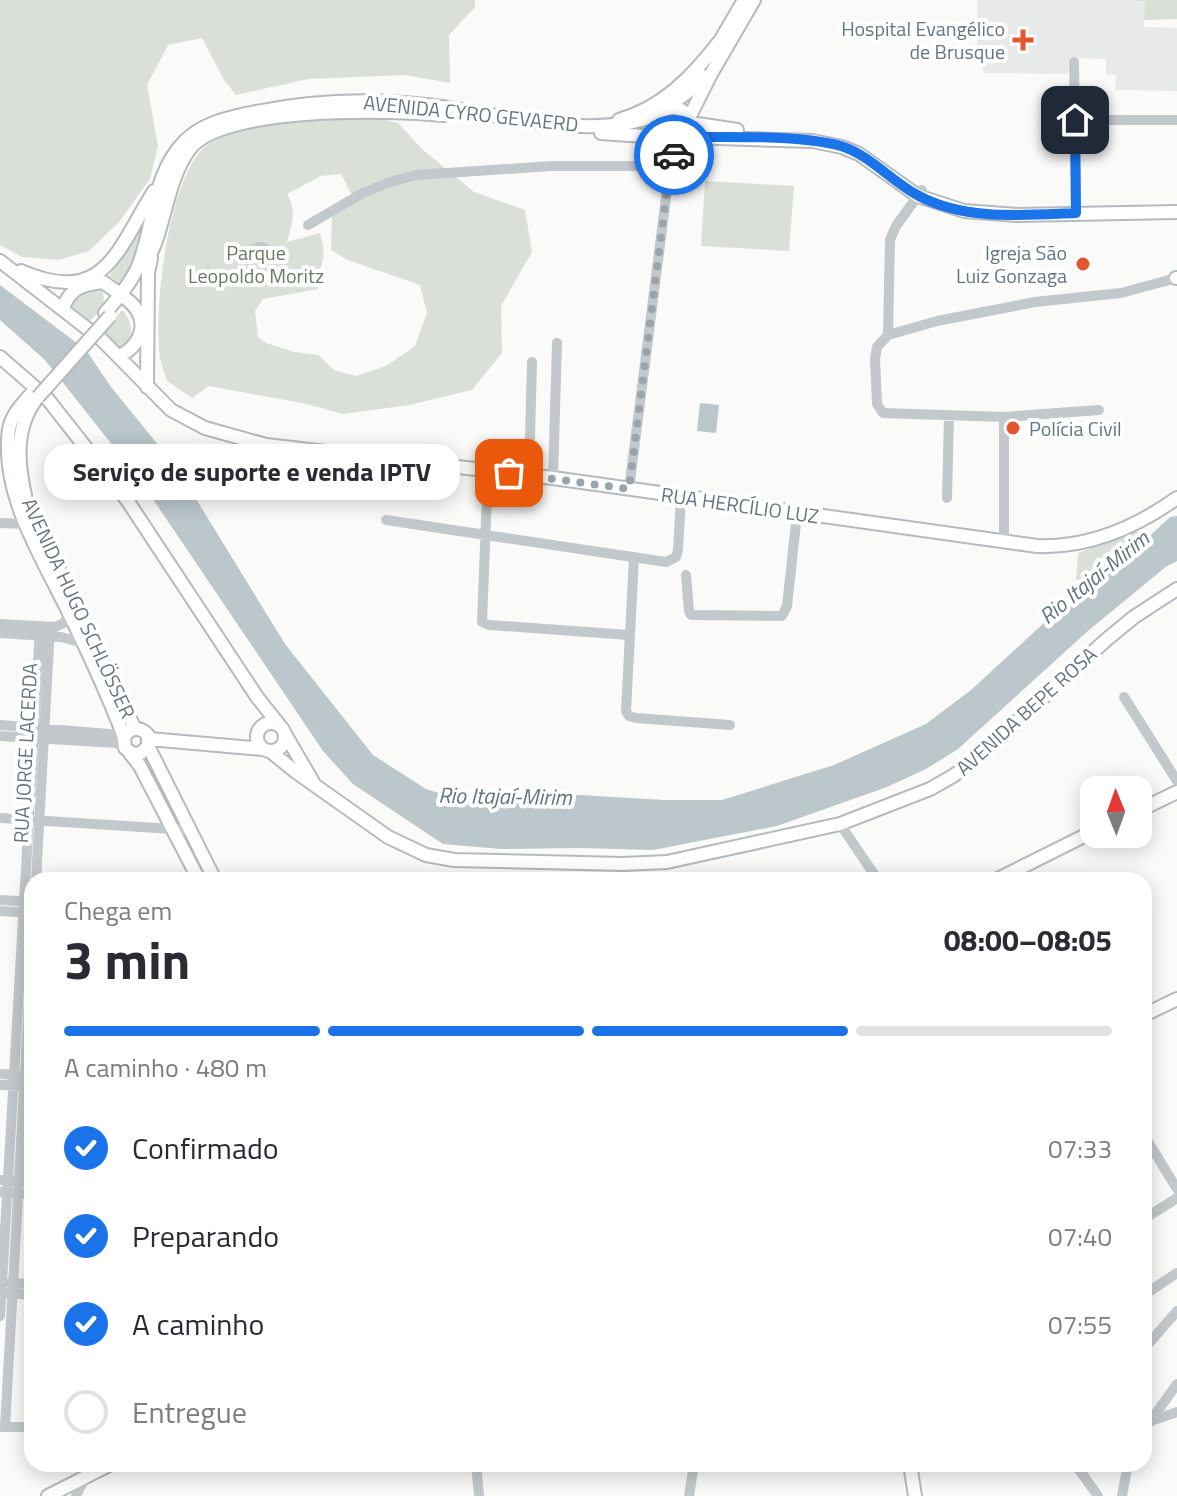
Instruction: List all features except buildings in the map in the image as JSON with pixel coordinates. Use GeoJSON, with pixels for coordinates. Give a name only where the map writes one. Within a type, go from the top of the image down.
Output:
{"type":"FeatureCollection","features":[{"type":"Feature","properties":{"kind":"main road"},"geometry":{"type":"LineString","coordinates":[[744,0],[691,89],[661,112],[654,125],[660,139],[816,133],[852,142],[920,193],[964,208],[1000,211],[1176,209]]}},
{"type":"Feature","properties":{"kind":"main road"},"geometry":{"type":"LineString","coordinates":[[683,140],[711,74],[754,0]]}},
{"type":"Feature","properties":{"kind":"main road"},"geometry":{"type":"LineString","coordinates":[[598,125],[643,111],[676,90],[719,42]]}},
{"type":"Feature","properties":{"kind":"main road","name":"AVENIDA CYRO GEVAERD"},"geometry":{"type":"LineString","coordinates":[[123,296],[140,262],[158,185],[178,150],[202,128],[230,118],[290,106],[336,102],[406,103],[535,121],[622,126],[661,112]]}},
{"type":"Feature","properties":{"kind":"main road"},"geometry":{"type":"LineString","coordinates":[[661,112],[675,108],[690,120],[728,134]]}},
{"type":"Feature","properties":{"kind":"main road","name":"AVENIDA CYRO GEVAERD"},"geometry":{"type":"LineString","coordinates":[[35,395],[123,296],[153,250],[175,177],[192,146],[211,134],[239,125],[316,113],[406,112],[543,129],[660,139]]}},
{"type":"Feature","properties":{"kind":"main road"},"geometry":{"type":"LineString","coordinates":[[44,288],[106,268],[120,252],[158,185]]}},
{"type":"Feature","properties":{"kind":"main road"},"geometry":{"type":"LineString","coordinates":[[147,387],[148,273],[153,250]]}},
{"type":"Feature","properties":{"kind":"main road","name":"RUA HERCÍLIO LUZ"},"geometry":{"type":"LineString","coordinates":[[4,263],[44,288],[120,356],[171,410],[195,424],[266,445],[553,478],[1004,542],[1061,546],[1130,528],[1177,498]]}},
{"type":"Feature","properties":{"kind":"main road"},"geometry":{"type":"LineString","coordinates":[[44,288],[74,289],[103,282],[123,296],[136,308],[141,335],[133,349],[120,356]]}},
{"type":"Feature","properties":{"kind":"main road"},"geometry":{"type":"LineString","coordinates":[[63,308],[74,289]]}},
{"type":"Feature","properties":{"kind":"main road"},"geometry":{"type":"LineString","coordinates":[[120,356],[136,358],[146,347]]}},
{"type":"Feature","properties":{"kind":"main road","name":"AVENIDA BEPE ROSA"},"geometry":{"type":"LineString","coordinates":[[0,357],[46,397],[137,514],[282,730],[315,785]]}},
{"type":"Feature","properties":{"kind":"main road"},"geometry":{"type":"LineString","coordinates":[[9,428],[17,412],[35,395]]}},
{"type":"Feature","properties":{"kind":"main road","name":"AVENIDA HUGO SCHLÖSSER"},"geometry":{"type":"LineString","coordinates":[[35,395],[20,428],[21,470],[26,500],[135,729]]}},
{"type":"Feature","properties":{"kind":"main road","name":"AVENIDA HUGO SCHLÖSSER"},"geometry":{"type":"LineString","coordinates":[[9,428],[13,489],[26,524],[83,643],[126,744],[195,872]]}},
{"type":"Feature","properties":{"kind":"main road","name":"AVENIDA BEPE ROSA"},"geometry":{"type":"LineString","coordinates":[[267,750],[402,845],[426,855],[454,860],[623,864],[667,862],[840,824],[930,789],[960,772],[1124,625],[1177,589]]}},
{"type":"Feature","properties":{"kind":"main road"},"geometry":{"type":"LineString","coordinates":[[257,697],[258,742],[267,750]]}},
{"type":"Feature","properties":{"kind":"main road"},"geometry":{"type":"LineString","coordinates":[[149,742],[267,750],[283,745],[282,730],[267,724],[231,746]]}},
{"type":"Feature","properties":{"kind":"main road"},"geometry":{"type":"LineString","coordinates":[[149,742],[141,753],[126,744],[135,729],[143,730],[149,742],[188,830],[211,872]]}},
{"type":"Feature","properties":{"kind":"main road"},"geometry":{"type":"LineString","coordinates":[[1152,804],[1177,792]]}},
{"type":"Feature","properties":{"kind":"main road"},"geometry":{"type":"LineString","coordinates":[[1012,872],[1080,838]]}},
{"type":"Feature","properties":{"kind":"main road"},"geometry":{"type":"LineString","coordinates":[[1152,1011],[1177,999]]}},
{"type":"Feature","properties":{"kind":"main road"},"geometry":{"type":"LineString","coordinates":[[48,1496],[93,1472]]}},
{"type":"Feature","properties":{"kind":"main road"},"geometry":{"type":"LineString","coordinates":[[911,1472],[915,1496]]}},
{"type":"Feature","properties":{"kind":"street"},"geometry":{"type":"LineString","coordinates":[[1074,62],[1076,210]]}},
{"type":"Feature","properties":{"kind":"street"},"geometry":{"type":"LineString","coordinates":[[1075,120],[1177,120]]}},
{"type":"Feature","properties":{"kind":"street"},"geometry":{"type":"LineString","coordinates":[[660,139],[670,166]]}},
{"type":"Feature","properties":{"kind":"street"},"geometry":{"type":"LineString","coordinates":[[629,489],[670,166],[683,140]]}},
{"type":"Feature","properties":{"kind":"street"},"geometry":{"type":"LineString","coordinates":[[308,225],[361,194],[416,175],[552,166],[670,166]]}},
{"type":"Feature","properties":{"kind":"street"},"geometry":{"type":"LineString","coordinates":[[920,193],[896,226],[890,240],[888,335],[876,352],[877,404],[880,410],[891,414],[1004,417],[1099,410]]}},
{"type":"Feature","properties":{"kind":"street"},"geometry":{"type":"LineString","coordinates":[[888,335],[950,318],[1035,302],[1121,293],[1177,278]]}},
{"type":"Feature","properties":{"kind":"street"},"geometry":{"type":"LineString","coordinates":[[553,478],[557,343]]}},
{"type":"Feature","properties":{"kind":"street"},"geometry":{"type":"LineString","coordinates":[[529,475],[532,362]]}},
{"type":"Feature","properties":{"kind":"street"},"geometry":{"type":"LineString","coordinates":[[947,498],[949,416]]}},
{"type":"Feature","properties":{"kind":"street"},"geometry":{"type":"LineString","coordinates":[[1004,417],[1004,542]]}},
{"type":"Feature","properties":{"kind":"street"},"geometry":{"type":"LineString","coordinates":[[0,447],[9,428]]}},
{"type":"Feature","properties":{"kind":"street"},"geometry":{"type":"LineString","coordinates":[[488,470],[481,613],[485,624],[629,635]]}},
{"type":"Feature","properties":{"kind":"street"},"geometry":{"type":"LineString","coordinates":[[386,520],[666,562],[676,557],[681,497]]}},
{"type":"Feature","properties":{"kind":"street"},"geometry":{"type":"LineString","coordinates":[[686,575],[691,615],[782,616],[787,606],[797,514]]}},
{"type":"Feature","properties":{"kind":"street"},"geometry":{"type":"LineString","coordinates":[[0,523],[26,524]]}},
{"type":"Feature","properties":{"kind":"street"},"geometry":{"type":"LineString","coordinates":[[634,557],[626,711],[629,716],[667,722],[730,725]]}},
{"type":"Feature","properties":{"kind":"street"},"geometry":{"type":"LineString","coordinates":[[0,633],[45,631],[64,623],[69,613]]}},
{"type":"Feature","properties":{"kind":"street"},"geometry":{"type":"LineString","coordinates":[[0,624],[45,631],[83,643]]}},
{"type":"Feature","properties":{"kind":"street","name":"RUA JORGE LACERDA"},"geometry":{"type":"LineString","coordinates":[[30,872],[45,631]]}},
{"type":"Feature","properties":{"kind":"street"},"geometry":{"type":"LineString","coordinates":[[1124,697],[1177,781]]}},
{"type":"Feature","properties":{"kind":"street"},"geometry":{"type":"LineString","coordinates":[[0,725],[39,733]]}},
{"type":"Feature","properties":{"kind":"street"},"geometry":{"type":"LineString","coordinates":[[0,736],[109,734],[126,744]]}},
{"type":"Feature","properties":{"kind":"street"},"geometry":{"type":"LineString","coordinates":[[0,818],[188,830]]}},
{"type":"Feature","properties":{"kind":"street","name":"RUA JORGE LACERDA"},"geometry":{"type":"LineString","coordinates":[[34,820],[36,872]]}},
{"type":"Feature","properties":{"kind":"street"},"geometry":{"type":"LineString","coordinates":[[840,824],[873,872]]}},
{"type":"Feature","properties":{"kind":"street"},"geometry":{"type":"LineString","coordinates":[[0,900],[24,906]]}},
{"type":"Feature","properties":{"kind":"street"},"geometry":{"type":"LineString","coordinates":[[0,911],[24,908]]}},
{"type":"Feature","properties":{"kind":"street","name":"RUA JORGE LACERDA"},"geometry":{"type":"LineString","coordinates":[[3,1427],[9,1187],[24,1055]]}},
{"type":"Feature","properties":{"kind":"street"},"geometry":{"type":"LineString","coordinates":[[0,1074],[23,1081]]}},
{"type":"Feature","properties":{"kind":"street"},"geometry":{"type":"LineString","coordinates":[[0,1085],[23,1081]]}},
{"type":"Feature","properties":{"kind":"street"},"geometry":{"type":"LineString","coordinates":[[1152,1148],[1177,1189]]}},
{"type":"Feature","properties":{"kind":"street"},"geometry":{"type":"LineString","coordinates":[[1152,1214],[1177,1198]]}},
{"type":"Feature","properties":{"kind":"street"},"geometry":{"type":"LineString","coordinates":[[1152,1290],[1177,1273]]}},
{"type":"Feature","properties":{"kind":"street","name":"RUA JORGE LACERDA"},"geometry":{"type":"LineString","coordinates":[[0,1316],[5,1288]]}},
{"type":"Feature","properties":{"kind":"street"},"geometry":{"type":"LineString","coordinates":[[1152,1340],[1177,1311]]}},
{"type":"Feature","properties":{"kind":"street"},"geometry":{"type":"LineString","coordinates":[[1152,1419],[1177,1384]]}},
{"type":"Feature","properties":{"kind":"street"},"geometry":{"type":"LineString","coordinates":[[1152,1424],[1177,1412]]}},
{"type":"Feature","properties":{"kind":"street"},"geometry":{"type":"LineString","coordinates":[[3,1427],[24,1427]]}},
{"type":"Feature","properties":{"kind":"street"},"geometry":{"type":"LineString","coordinates":[[477,1472],[480,1494]]}},
{"type":"Feature","properties":{"kind":"street"},"geometry":{"type":"LineString","coordinates":[[689,1496],[693,1472]]}},
{"type":"Feature","properties":{"kind":"street"},"geometry":{"type":"LineString","coordinates":[[1081,1472],[1098,1496]]}},
{"type":"Feature","properties":{"kind":"street"},"geometry":{"type":"LineString","coordinates":[[1122,1496],[1126,1472]]}},
{"type":"Feature","properties":{"kind":"street"},"geometry":{"type":"LineString","coordinates":[[76,1496],[86,1475]]}},
{"type":"Feature","properties":{"kind":"shaded area"},"geometry":{"type":"Polygon","coordinates":[[[977,0],[1145,0],[1144,27],[1177,28],[1177,91],[1115,90],[1116,75],[1106,74],[1106,59],[1069,58],[1068,74],[984,73],[977,50],[977,0]]]}},
{"type":"Feature","properties":{"kind":"shaded area"},"geometry":{"type":"Polygon","coordinates":[[[263,242],[270,246],[268,258],[264,260],[246,249],[255,243],[263,242]]]}},
{"type":"Feature","properties":{"kind":"shaded area"},"geometry":{"type":"Polygon","coordinates":[[[0,285],[86,350],[111,387],[177,468],[285,644],[373,755],[426,789],[474,804],[532,796],[580,795],[722,800],[834,765],[926,724],[971,690],[1069,600],[1124,560],[1170,517],[1177,516],[1177,561],[1089,630],[958,749],[926,769],[887,787],[777,826],[653,850],[501,849],[443,844],[353,784],[323,751],[140,480],[45,360],[0,320],[0,285]]]}},
{"type":"Feature","properties":{"kind":"shaded area"},"geometry":{"type":"Polygon","coordinates":[[[700,403],[719,405],[716,433],[697,431],[700,403]]]}},
{"type":"Feature","properties":{"kind":"green space"},"geometry":{"type":"Polygon","coordinates":[[[0,0],[475,0],[475,7],[449,35],[450,83],[405,75],[308,79],[236,95],[224,80],[202,38],[168,45],[147,85],[158,146],[150,179],[119,222],[89,251],[59,260],[22,257],[0,245],[0,0]]]}},
{"type":"Feature","properties":{"kind":"green space"},"geometry":{"type":"Polygon","coordinates":[[[1126,0],[1177,0],[1177,19],[1144,20],[1145,1],[1126,0]]]}},
{"type":"Feature","properties":{"kind":"green space"},"geometry":{"type":"Polygon","coordinates":[[[673,114],[684,121],[685,126],[678,137],[673,138],[662,131],[661,126],[668,115],[673,114]]]}},
{"type":"Feature","properties":{"kind":"green space","name":"Parque Leopoldo Moritz"},"geometry":{"type":"Polygon","coordinates":[[[324,117],[376,117],[398,123],[422,149],[474,192],[525,210],[532,252],[501,306],[502,353],[472,390],[409,405],[343,414],[307,404],[209,386],[192,398],[167,381],[158,336],[161,278],[173,214],[193,162],[206,146],[232,133],[263,125],[324,117]],[[341,174],[321,176],[287,194],[293,212],[287,242],[320,233],[324,256],[315,276],[318,289],[263,299],[255,311],[258,337],[266,343],[294,352],[318,355],[334,370],[356,376],[386,366],[415,346],[427,313],[420,285],[348,260],[331,250],[332,216],[353,197],[341,174]]]}},
{"type":"Feature","properties":{"kind":"green space"},"geometry":{"type":"Polygon","coordinates":[[[705,181],[794,186],[789,251],[701,246],[705,181]]]}},
{"type":"Feature","properties":{"kind":"green space"},"geometry":{"type":"Polygon","coordinates":[[[148,219],[132,268],[121,285],[109,276],[148,219]]]}},
{"type":"Feature","properties":{"kind":"green space"},"geometry":{"type":"Polygon","coordinates":[[[95,288],[102,291],[104,300],[100,311],[90,321],[69,304],[73,294],[95,288]]]}},
{"type":"Feature","properties":{"kind":"green space"},"geometry":{"type":"Polygon","coordinates":[[[122,310],[129,319],[131,335],[122,348],[117,347],[103,332],[122,310]]]}},
{"type":"Feature","properties":{"kind":"green space"},"geometry":{"type":"Polygon","coordinates":[[[1138,531],[1141,537],[1120,557],[1092,575],[1076,580],[1078,553],[1138,531]]]}},
{"type":"Feature","properties":{"kind":"way so far"},"geometry":{"type":"LineString","coordinates":[[509,473],[629,489],[670,166],[674,155]]}},
{"type":"Feature","properties":{"kind":"place","name":"Hospital Evangélico de Brusque"},"geometry":{"type":"Point","coordinates":[1023,40]}},
{"type":"Feature","properties":{"kind":"place","name":"Igreja São Luiz Gonzaga"},"geometry":{"type":"Point","coordinates":[1083,264]}},
{"type":"Feature","properties":{"kind":"place","name":"Polícia Civil"},"geometry":{"type":"Point","coordinates":[1013,428]}},
{"type":"Feature","properties":{"kind":"place","name":"Serviço de suporte e venda IPTV"},"geometry":{"type":"Point","coordinates":[509,473]}},
{"type":"Feature","properties":{"kind":"route"},"geometry":{"type":"LineString","coordinates":[[674,155],[678,143],[687,137],[813,141],[851,150],[918,196],[950,208],[1017,215],[1076,213],[1075,120]]}},
{"type":"Feature","properties":{"kind":"water label","name":"Rio Itajaí-Mirim"},"geometry":{"type":"Point","coordinates":[1094,577]}},
{"type":"Feature","properties":{"kind":"water label","name":"Rio Itajaí-Mirim"},"geometry":{"type":"Point","coordinates":[505,796]}}]}
